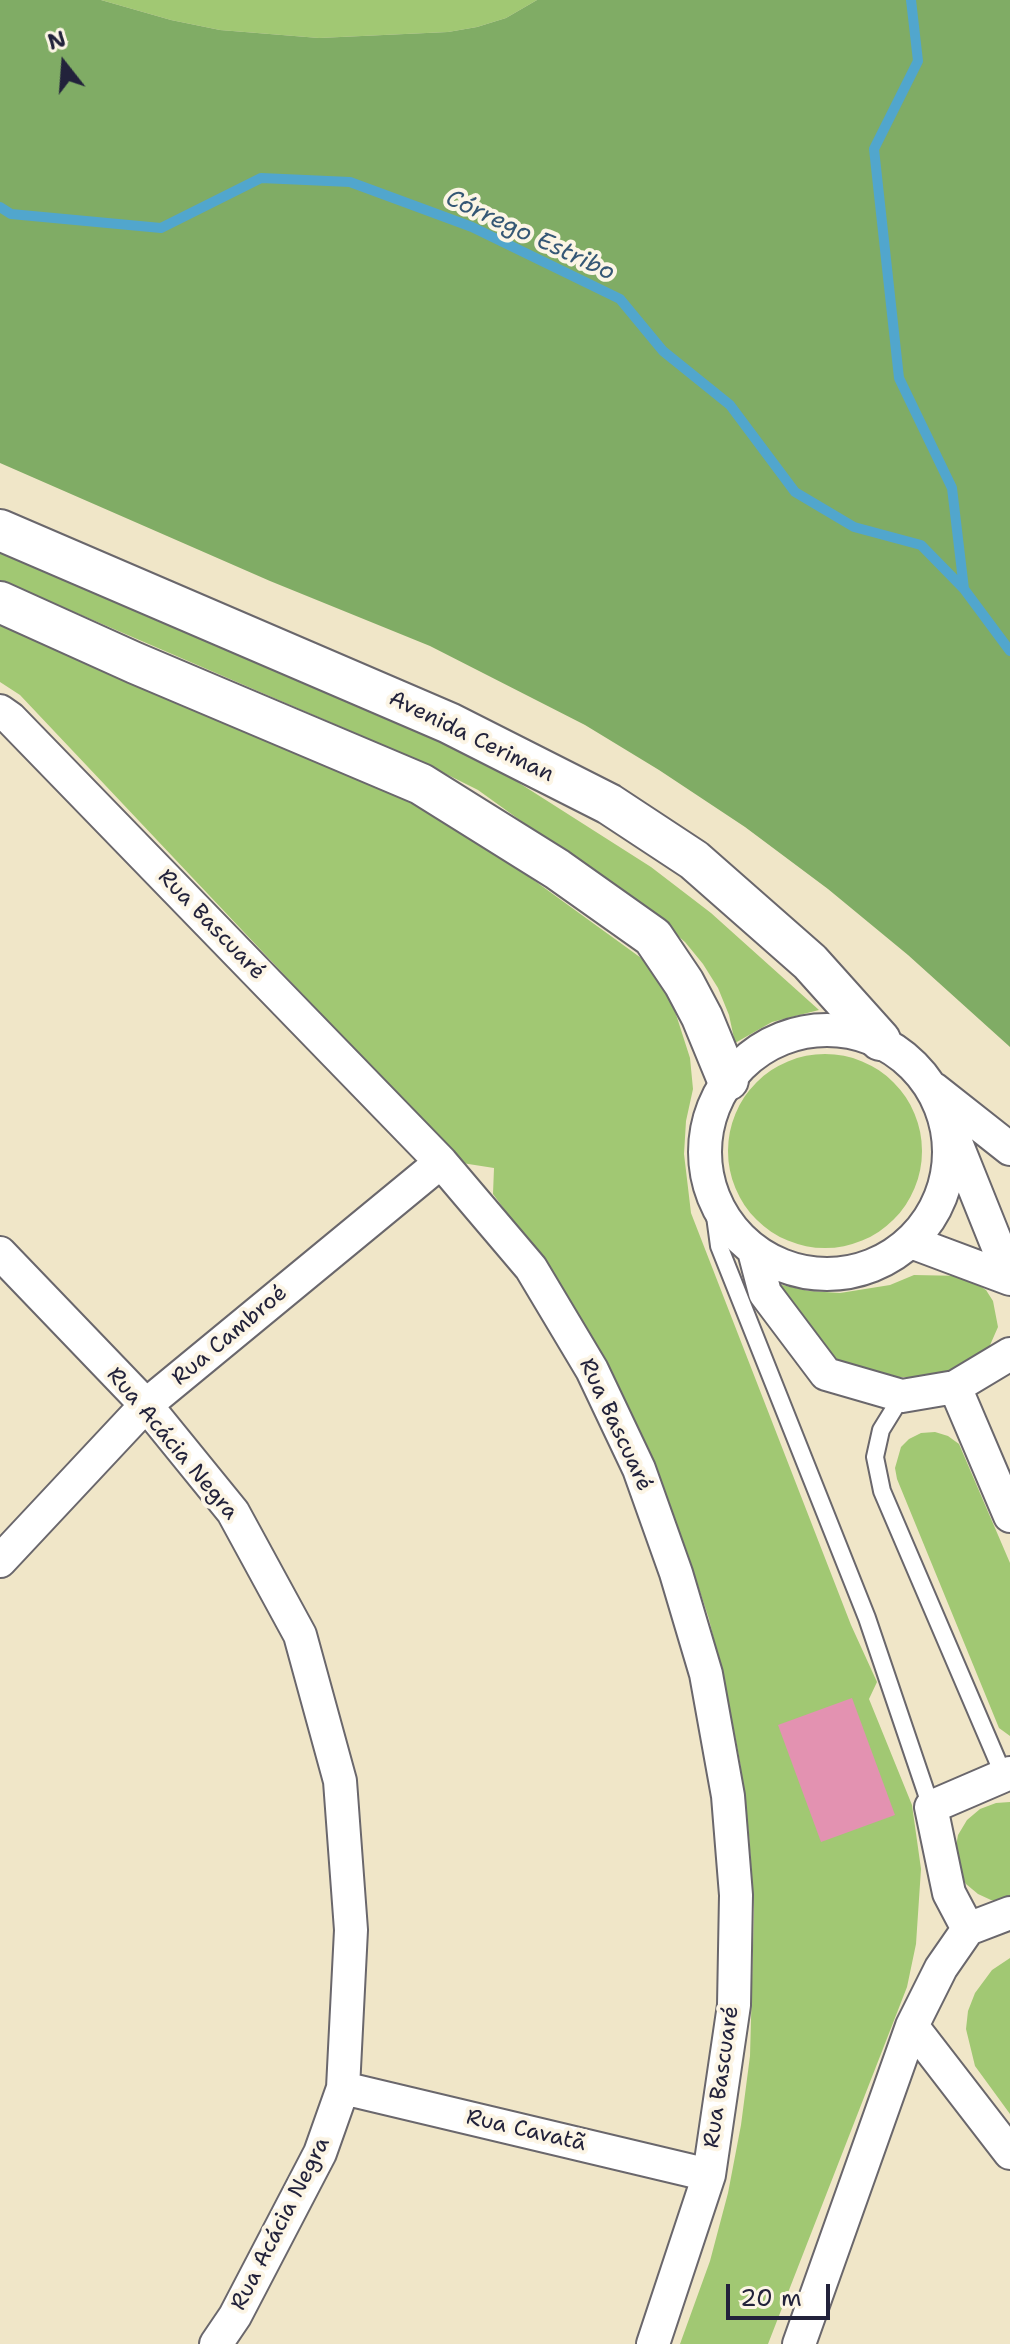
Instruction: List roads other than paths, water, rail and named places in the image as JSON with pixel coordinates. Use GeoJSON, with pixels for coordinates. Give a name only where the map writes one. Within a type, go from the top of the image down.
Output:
{"type":"FeatureCollection","features":[{"type":"Feature","properties":{"kind":"street","name":"Avenida Ceriman"},"geometry":{"type":"LineString","coordinates":[[0,530],[449,723],[609,804],[694,860],[810,962],[880,1040]]}},
{"type":"Feature","properties":{"kind":"street"},"geometry":{"type":"LineString","coordinates":[[0,602],[135,663],[421,784],[557,869],[653,937],[684,983],[702,1017],[728,1080]]}},
{"type":"Feature","properties":{"kind":"street","name":"Rua Bascuaré"},"geometry":{"type":"LineString","coordinates":[[0,711],[441,1162],[531,1268],[592,1370],[639,1469],[676,1573],[706,1674],[728,1796],[736,1895],[734,2005],[709,2175],[653,2344]]}},
{"type":"Feature","properties":{"kind":"street"},"geometry":{"type":"LineString","coordinates":[[938,1098],[951,1157],[939,1203],[911,1242],[875,1264],[834,1274],[792,1269],[754,1251],[728,1225],[712,1194],[704,1155],[710,1115],[728,1080],[758,1050],[797,1033],[839,1029],[880,1040],[910,1060],[938,1098],[1010,1278]]}},
{"type":"Feature","properties":{"kind":"street"},"geometry":{"type":"LineString","coordinates":[[938,1098],[1010,1149]]}},
{"type":"Feature","properties":{"kind":"street","name":"Rua Cambroé"},"geometry":{"type":"LineString","coordinates":[[0,1561],[146,1405],[441,1162]]}},
{"type":"Feature","properties":{"kind":"street"},"geometry":{"type":"LineString","coordinates":[[911,1242],[1010,1278]]}},
{"type":"Feature","properties":{"kind":"street"},"geometry":{"type":"LineString","coordinates":[[754,1251],[765,1293],[826,1374],[902,1396],[955,1387],[1010,1354]]}},
{"type":"Feature","properties":{"kind":"street","name":"Rua Acácia Negra"},"geometry":{"type":"LineString","coordinates":[[0,1253],[146,1405],[233,1512],[300,1635],[340,1781],[351,1930],[343,2088],[320,2153],[235,2316],[216,2344]]}},
{"type":"Feature","properties":{"kind":"street"},"geometry":{"type":"LineString","coordinates":[[955,1387],[1010,1516]]}},
{"type":"Feature","properties":{"kind":"street"},"geometry":{"type":"LineString","coordinates":[[968,1929],[949,1893],[931,1807],[1008,1776]]}},
{"type":"Feature","properties":{"kind":"street"},"geometry":{"type":"LineString","coordinates":[[799,2344],[912,2026],[941,1968],[968,1929],[1010,1913]]}},
{"type":"Feature","properties":{"kind":"street"},"geometry":{"type":"LineString","coordinates":[[912,2026],[1010,2153]]}},
{"type":"Feature","properties":{"kind":"street","name":"Rua Cavatã"},"geometry":{"type":"LineString","coordinates":[[343,2088],[709,2175]]}},
{"type":"Feature","properties":{"kind":"lane"},"geometry":{"type":"LineString","coordinates":[[712,1194],[719,1246],[867,1618],[931,1807]]}},
{"type":"Feature","properties":{"kind":"lane"},"geometry":{"type":"LineString","coordinates":[[902,1396],[881,1430],[875,1457],[882,1491],[1008,1776]]}},
{"type":"Feature","properties":{"kind":"waterway"},"geometry":{"type":"LineString","coordinates":[[911,0],[918,61],[874,149],[899,378],[952,488],[964,589]]}},
{"type":"Feature","properties":{"kind":"waterway","name":"Córrego Estribo"},"geometry":{"type":"LineString","coordinates":[[0,207],[11,214],[161,228],[261,178],[350,182],[472,227],[620,299],[663,351],[730,405],[795,492],[854,527],[921,545],[964,589],[1010,651]]}}]}
